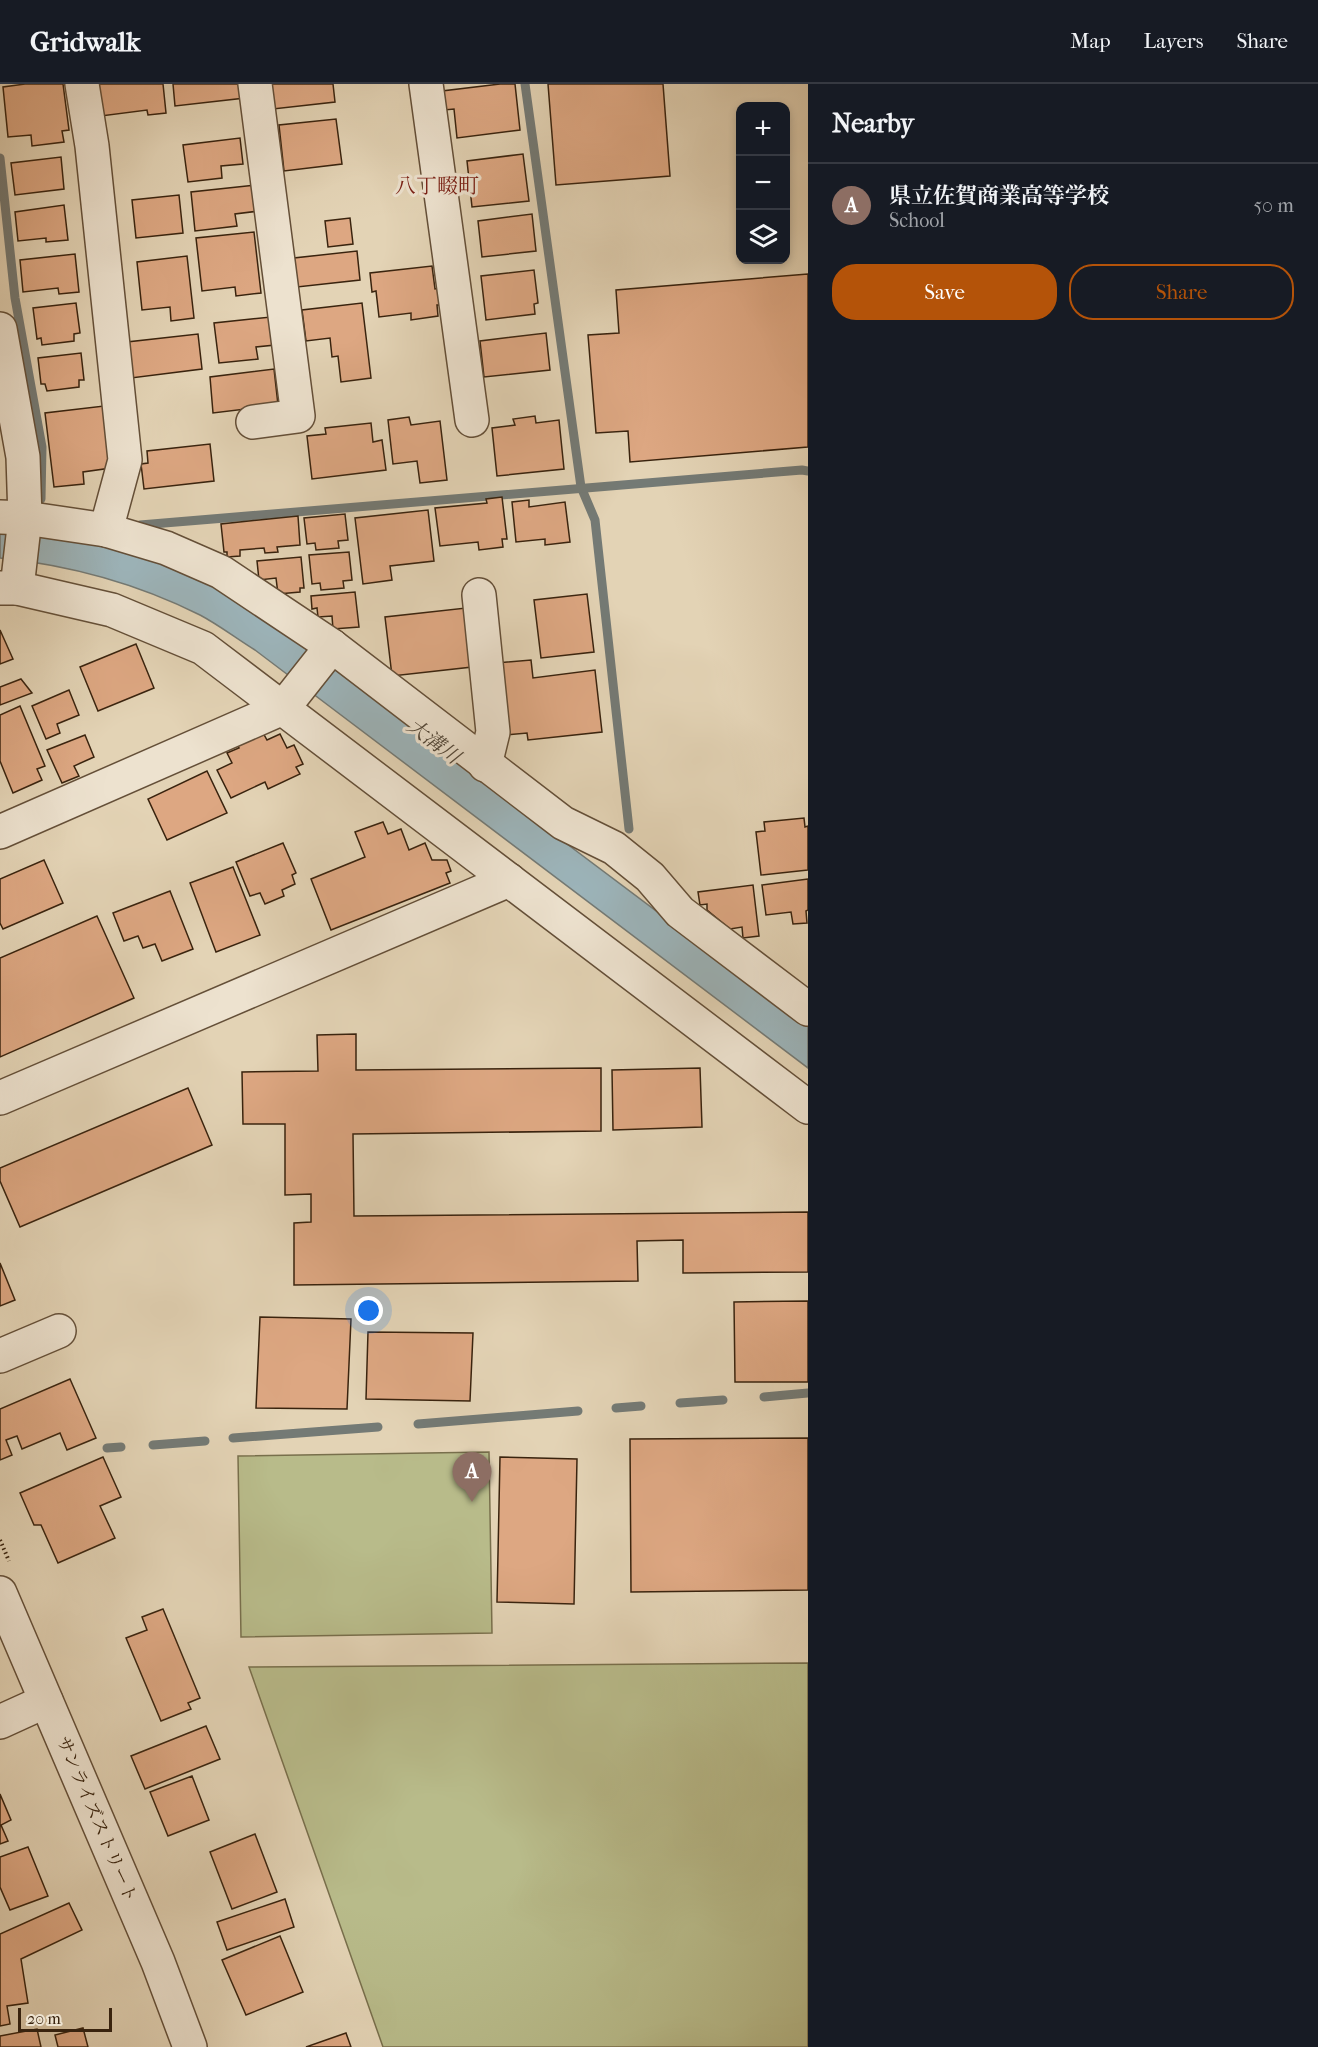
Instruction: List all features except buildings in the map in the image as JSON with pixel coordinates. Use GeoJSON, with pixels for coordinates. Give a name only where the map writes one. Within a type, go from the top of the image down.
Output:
{"type":"FeatureCollection","features":[{"type":"Feature","properties":{"kind":"street"},"geometry":{"type":"LineString","coordinates":[[82,84],[92,146],[125,460],[106,530]]}},
{"type":"Feature","properties":{"kind":"street"},"geometry":{"type":"LineString","coordinates":[[253,422],[298,416],[255,84]]}},
{"type":"Feature","properties":{"kind":"street"},"geometry":{"type":"LineString","coordinates":[[426,84],[472,420]]}},
{"type":"Feature","properties":{"kind":"street"},"geometry":{"type":"LineString","coordinates":[[0,329],[23,457],[12,518],[12,582],[112,610],[203,648],[289,700],[509,880],[808,1107]]}},
{"type":"Feature","properties":{"kind":"street"},"geometry":{"type":"LineString","coordinates":[[12,518],[106,530],[166,548],[221,572],[332,646],[563,823],[614,848],[650,877],[680,912],[808,1009]]}},
{"type":"Feature","properties":{"kind":"street"},"geometry":{"type":"LineString","coordinates":[[479,595],[493,732],[485,765]]}},
{"type":"Feature","properties":{"kind":"street"},"geometry":{"type":"LineString","coordinates":[[0,832],[289,700],[332,646]]}},
{"type":"Feature","properties":{"kind":"street"},"geometry":{"type":"LineString","coordinates":[[0,1098],[509,880]]}},
{"type":"Feature","properties":{"kind":"street"},"geometry":{"type":"LineString","coordinates":[[0,1356],[59,1331]]}},
{"type":"Feature","properties":{"kind":"street","name":"サンライズストリート"},"geometry":{"type":"LineString","coordinates":[[0,1593],[158,1962],[190,2047]]}},
{"type":"Feature","properties":{"kind":"street"},"geometry":{"type":"LineString","coordinates":[[0,1722],[46,1701]]}},
{"type":"Feature","properties":{"kind":"green space"},"geometry":{"type":"Polygon","coordinates":[[[489,1452],[492,1633],[241,1637],[238,1456],[489,1452]]]}},
{"type":"Feature","properties":{"kind":"green space"},"geometry":{"type":"Polygon","coordinates":[[[808,1663],[808,2047],[383,2047],[249,1667],[808,1663]]]}},
{"type":"Feature","properties":{"kind":"water"},"geometry":{"type":"Polygon","coordinates":[[[0,525],[42,529],[163,560],[217,584],[273,623],[808,1025],[808,1068],[255,650],[200,615],[128,585],[77,571],[0,558],[0,525]]]}},
{"type":"Feature","properties":{"kind":"waterway"},"geometry":{"type":"LineString","coordinates":[[525,84],[581,487],[595,520],[629,829]]}},
{"type":"Feature","properties":{"kind":"waterway"},"geometry":{"type":"LineString","coordinates":[[0,158],[15,298],[42,447],[41,499]]}},
{"type":"Feature","properties":{"kind":"waterway"},"geometry":{"type":"LineString","coordinates":[[140,525],[808,471]]}},
{"type":"Feature","properties":{"kind":"waterway"},"geometry":{"type":"LineString","coordinates":[[764,1397],[808,1393]]}},
{"type":"Feature","properties":{"kind":"waterway"},"geometry":{"type":"LineString","coordinates":[[680,1403],[723,1400]]}},
{"type":"Feature","properties":{"kind":"waterway"},"geometry":{"type":"LineString","coordinates":[[616,1408],[641,1406]]}},
{"type":"Feature","properties":{"kind":"waterway"},"geometry":{"type":"LineString","coordinates":[[418,1424],[578,1411]]}},
{"type":"Feature","properties":{"kind":"waterway"},"geometry":{"type":"LineString","coordinates":[[233,1438],[378,1427]]}},
{"type":"Feature","properties":{"kind":"waterway"},"geometry":{"type":"LineString","coordinates":[[153,1445],[205,1441]]}},
{"type":"Feature","properties":{"kind":"waterway"},"geometry":{"type":"LineString","coordinates":[[107,1448],[121,1447]]}},
{"type":"Feature","properties":{"kind":"place","name":"県立佐賀商業高等学校"},"geometry":{"type":"Point","coordinates":[472,1502]}},
{"type":"Feature","properties":{"kind":"district","name":"八丁畷町"},"geometry":{"type":"Point","coordinates":[437,186]}},
{"type":"Feature","properties":{"kind":"water label","name":"大溝川"},"geometry":{"type":"Point","coordinates":[434,741]}}]}
